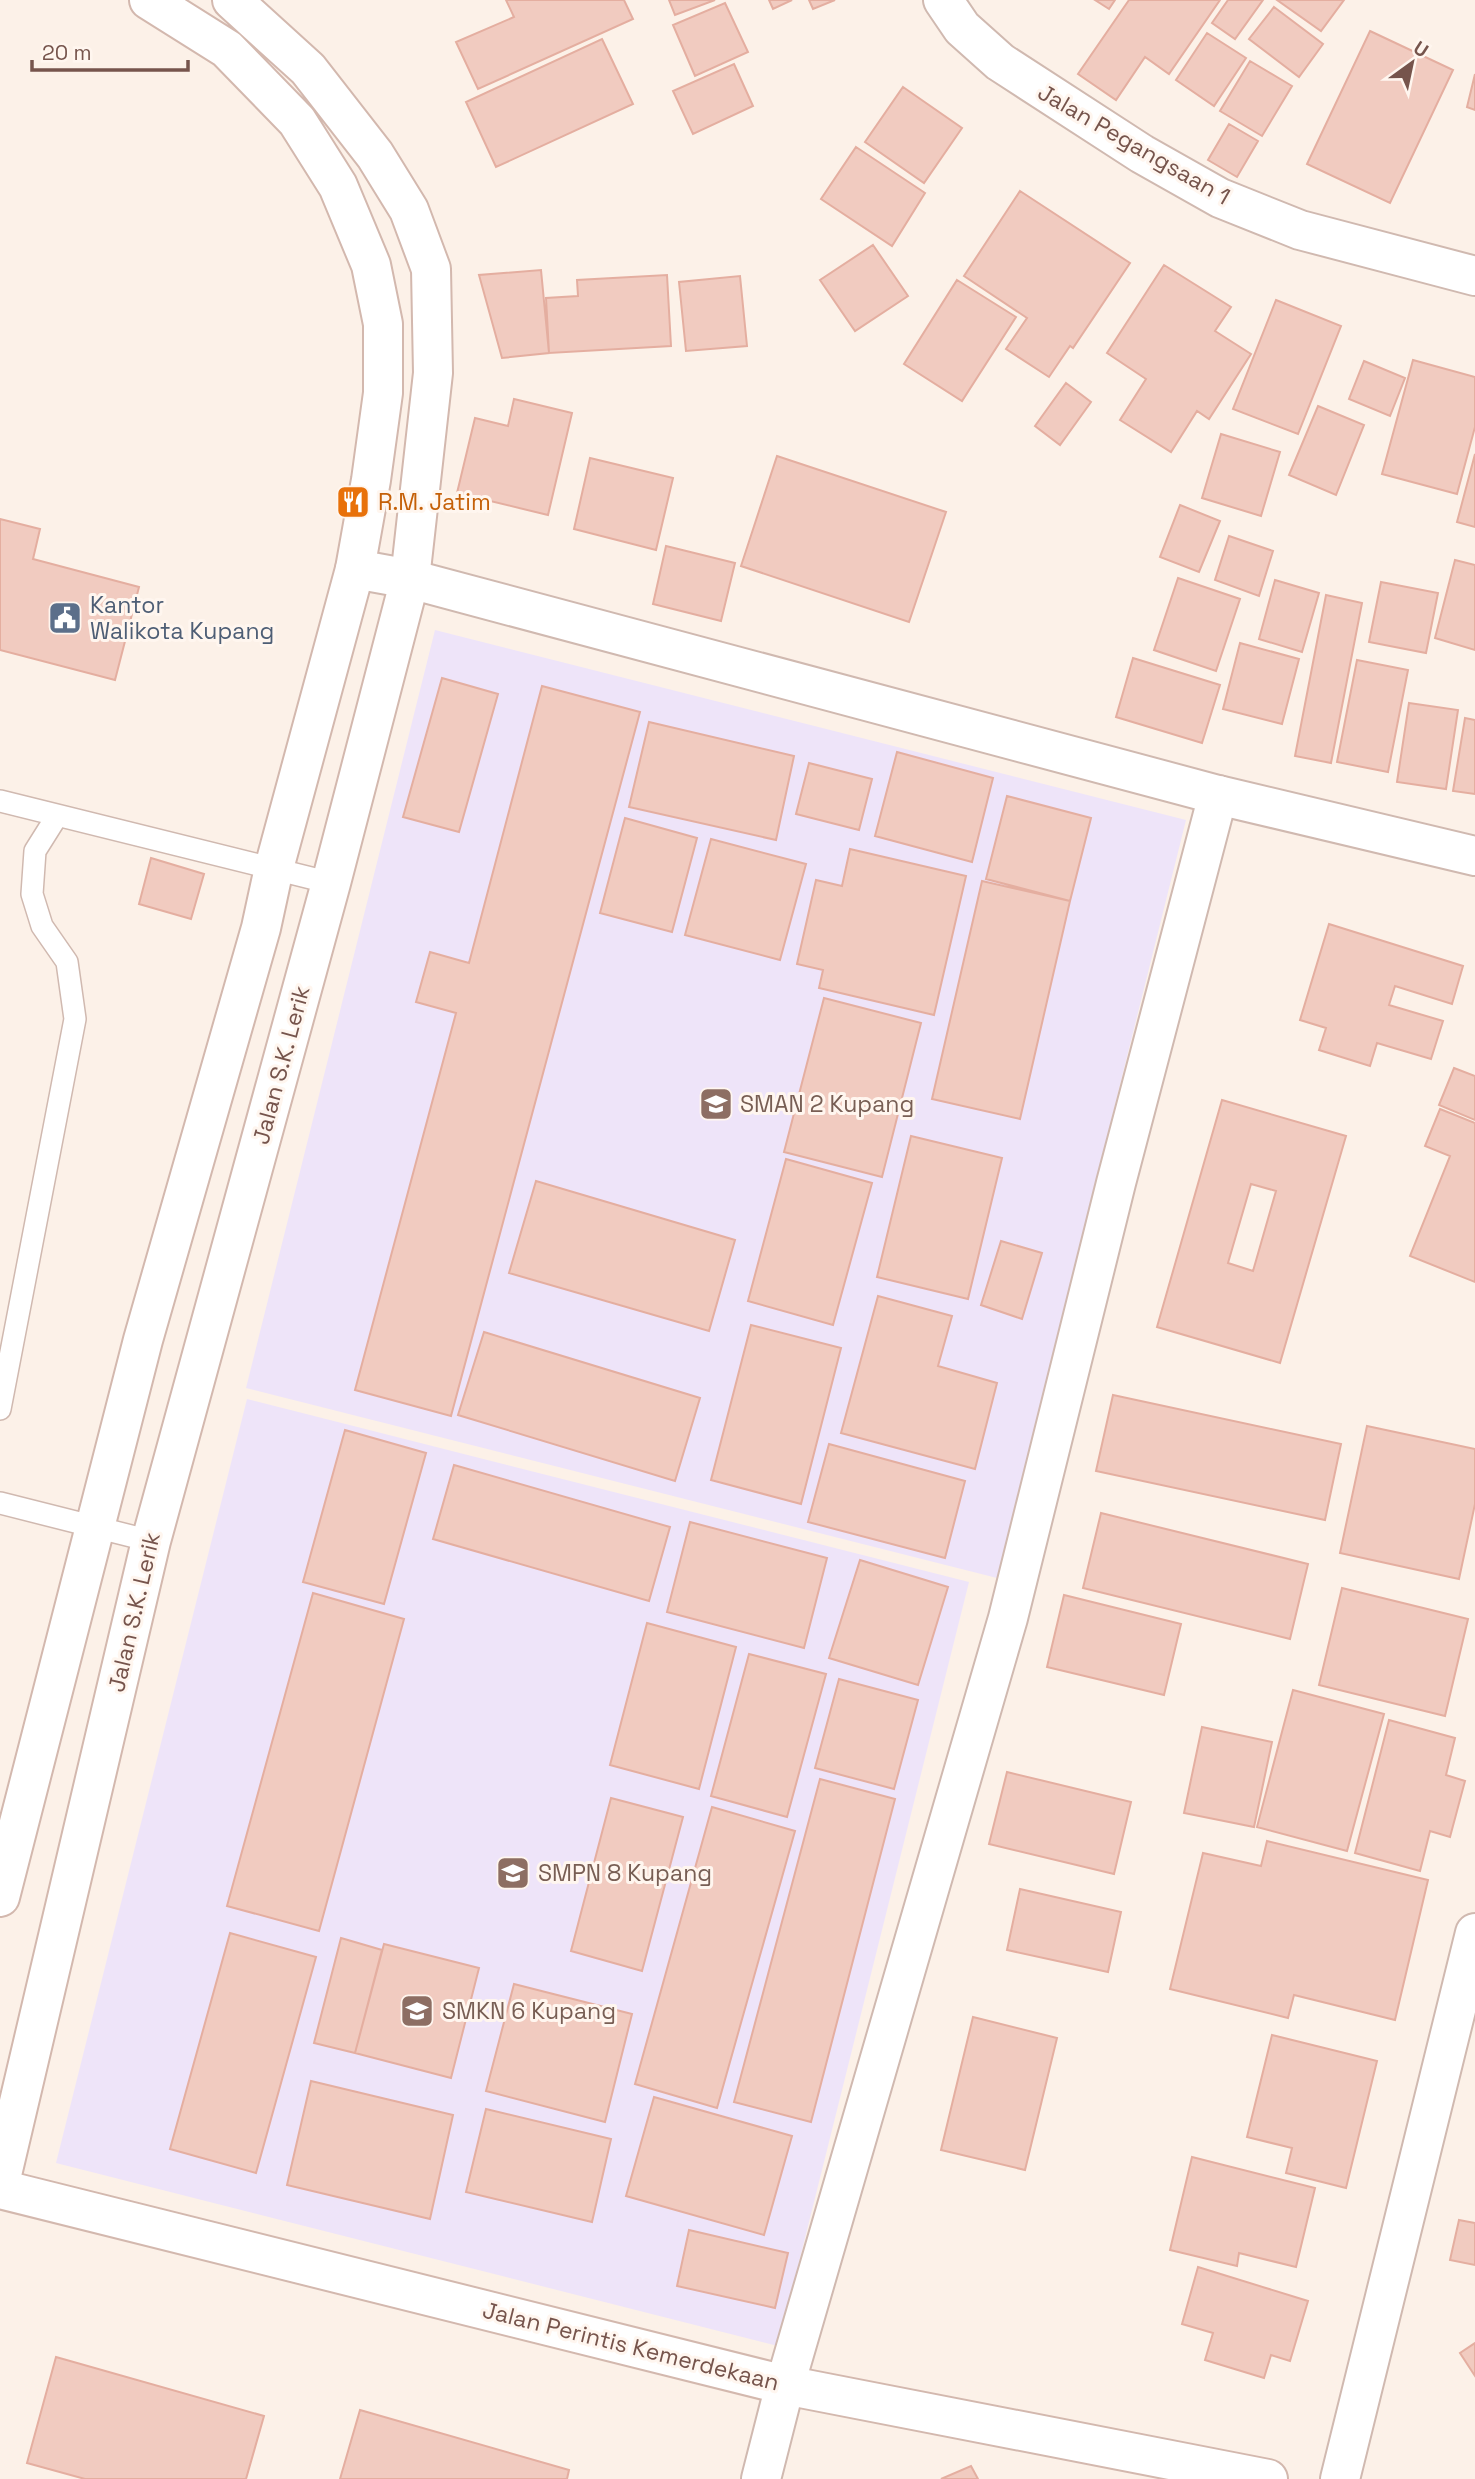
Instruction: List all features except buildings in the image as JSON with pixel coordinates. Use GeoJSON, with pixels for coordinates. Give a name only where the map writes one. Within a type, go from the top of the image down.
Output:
{"type":"FeatureCollection","features":[{"type":"Feature","properties":{"kind":"main road"},"geometry":{"type":"LineString","coordinates":[[0,1897],[143,1340],[261,928],[320,690],[355,569],[383,393],[383,324],[371,265],[338,186],[297,121],[227,49],[149,0]]}},
{"type":"Feature","properties":{"kind":"main road","name":"Jalan S.K. Lerik"},"geometry":{"type":"LineString","coordinates":[[0,2183],[151,1541],[411,579],[433,373],[431,269],[409,210],[375,155],[308,69],[232,0]]}},
{"type":"Feature","properties":{"kind":"main road","name":"Jalan Pegangsaan 1"},"geometry":{"type":"LineString","coordinates":[[943,0],[962,28],[1000,62],[1036,88],[1142,154],[1220,198],[1300,230],[1475,276]]}},
{"type":"Feature","properties":{"kind":"main road"},"geometry":{"type":"LineString","coordinates":[[355,569],[411,579],[1218,795],[1475,856]]}},
{"type":"Feature","properties":{"kind":"main road"},"geometry":{"type":"LineString","coordinates":[[761,2479],[785,2385],[1008,1618],[1115,1183],[1218,795]]}},
{"type":"Feature","properties":{"kind":"main road"},"geometry":{"type":"LineString","coordinates":[[195,1165],[247,1188]]}},
{"type":"Feature","properties":{"kind":"main road"},"geometry":{"type":"LineString","coordinates":[[1340,2479],[1466,2006],[1475,1933]]}},
{"type":"Feature","properties":{"kind":"main road","name":"Jalan Perintis Kemerdekaan"},"geometry":{"type":"LineString","coordinates":[[0,2189],[785,2385],[1268,2479]]}},
{"type":"Feature","properties":{"kind":"lane"},"geometry":{"type":"LineString","coordinates":[[0,801],[331,883]]}},
{"type":"Feature","properties":{"kind":"lane"},"geometry":{"type":"LineString","coordinates":[[0,1409],[75,1019],[67,962],[42,926],[32,894],[36,851],[57,817]]}},
{"type":"Feature","properties":{"kind":"lane"},"geometry":{"type":"LineString","coordinates":[[0,1503],[151,1541]]}},
{"type":"Feature","properties":{"kind":"shaded area","name":"SMAN 2 Kupang"},"geometry":{"type":"Polygon","coordinates":[[[435,630],[1186,820],[997,1578],[246,1388],[435,630]]]}},
{"type":"Feature","properties":{"kind":"shaded area","name":"SMPN 8 Kupang"},"geometry":{"type":"Polygon","coordinates":[[[247,1399],[969,1582],[778,2346],[56,2163],[247,1399]]]}},
{"type":"Feature","properties":{"kind":"place","name":"R.M. Jatim"},"geometry":{"type":"Point","coordinates":[353,502]}},
{"type":"Feature","properties":{"kind":"place","name":"Kantor Walikota Kupang"},"geometry":{"type":"Point","coordinates":[65,618]}},
{"type":"Feature","properties":{"kind":"place","name":"SMAN 2 Kupang"},"geometry":{"type":"Point","coordinates":[716,1104]}},
{"type":"Feature","properties":{"kind":"place","name":"SMPN 8 Kupang"},"geometry":{"type":"Point","coordinates":[513,1873]}},
{"type":"Feature","properties":{"kind":"place","name":"SMKN 6 Kupang"},"geometry":{"type":"Point","coordinates":[417,2011]}}]}
